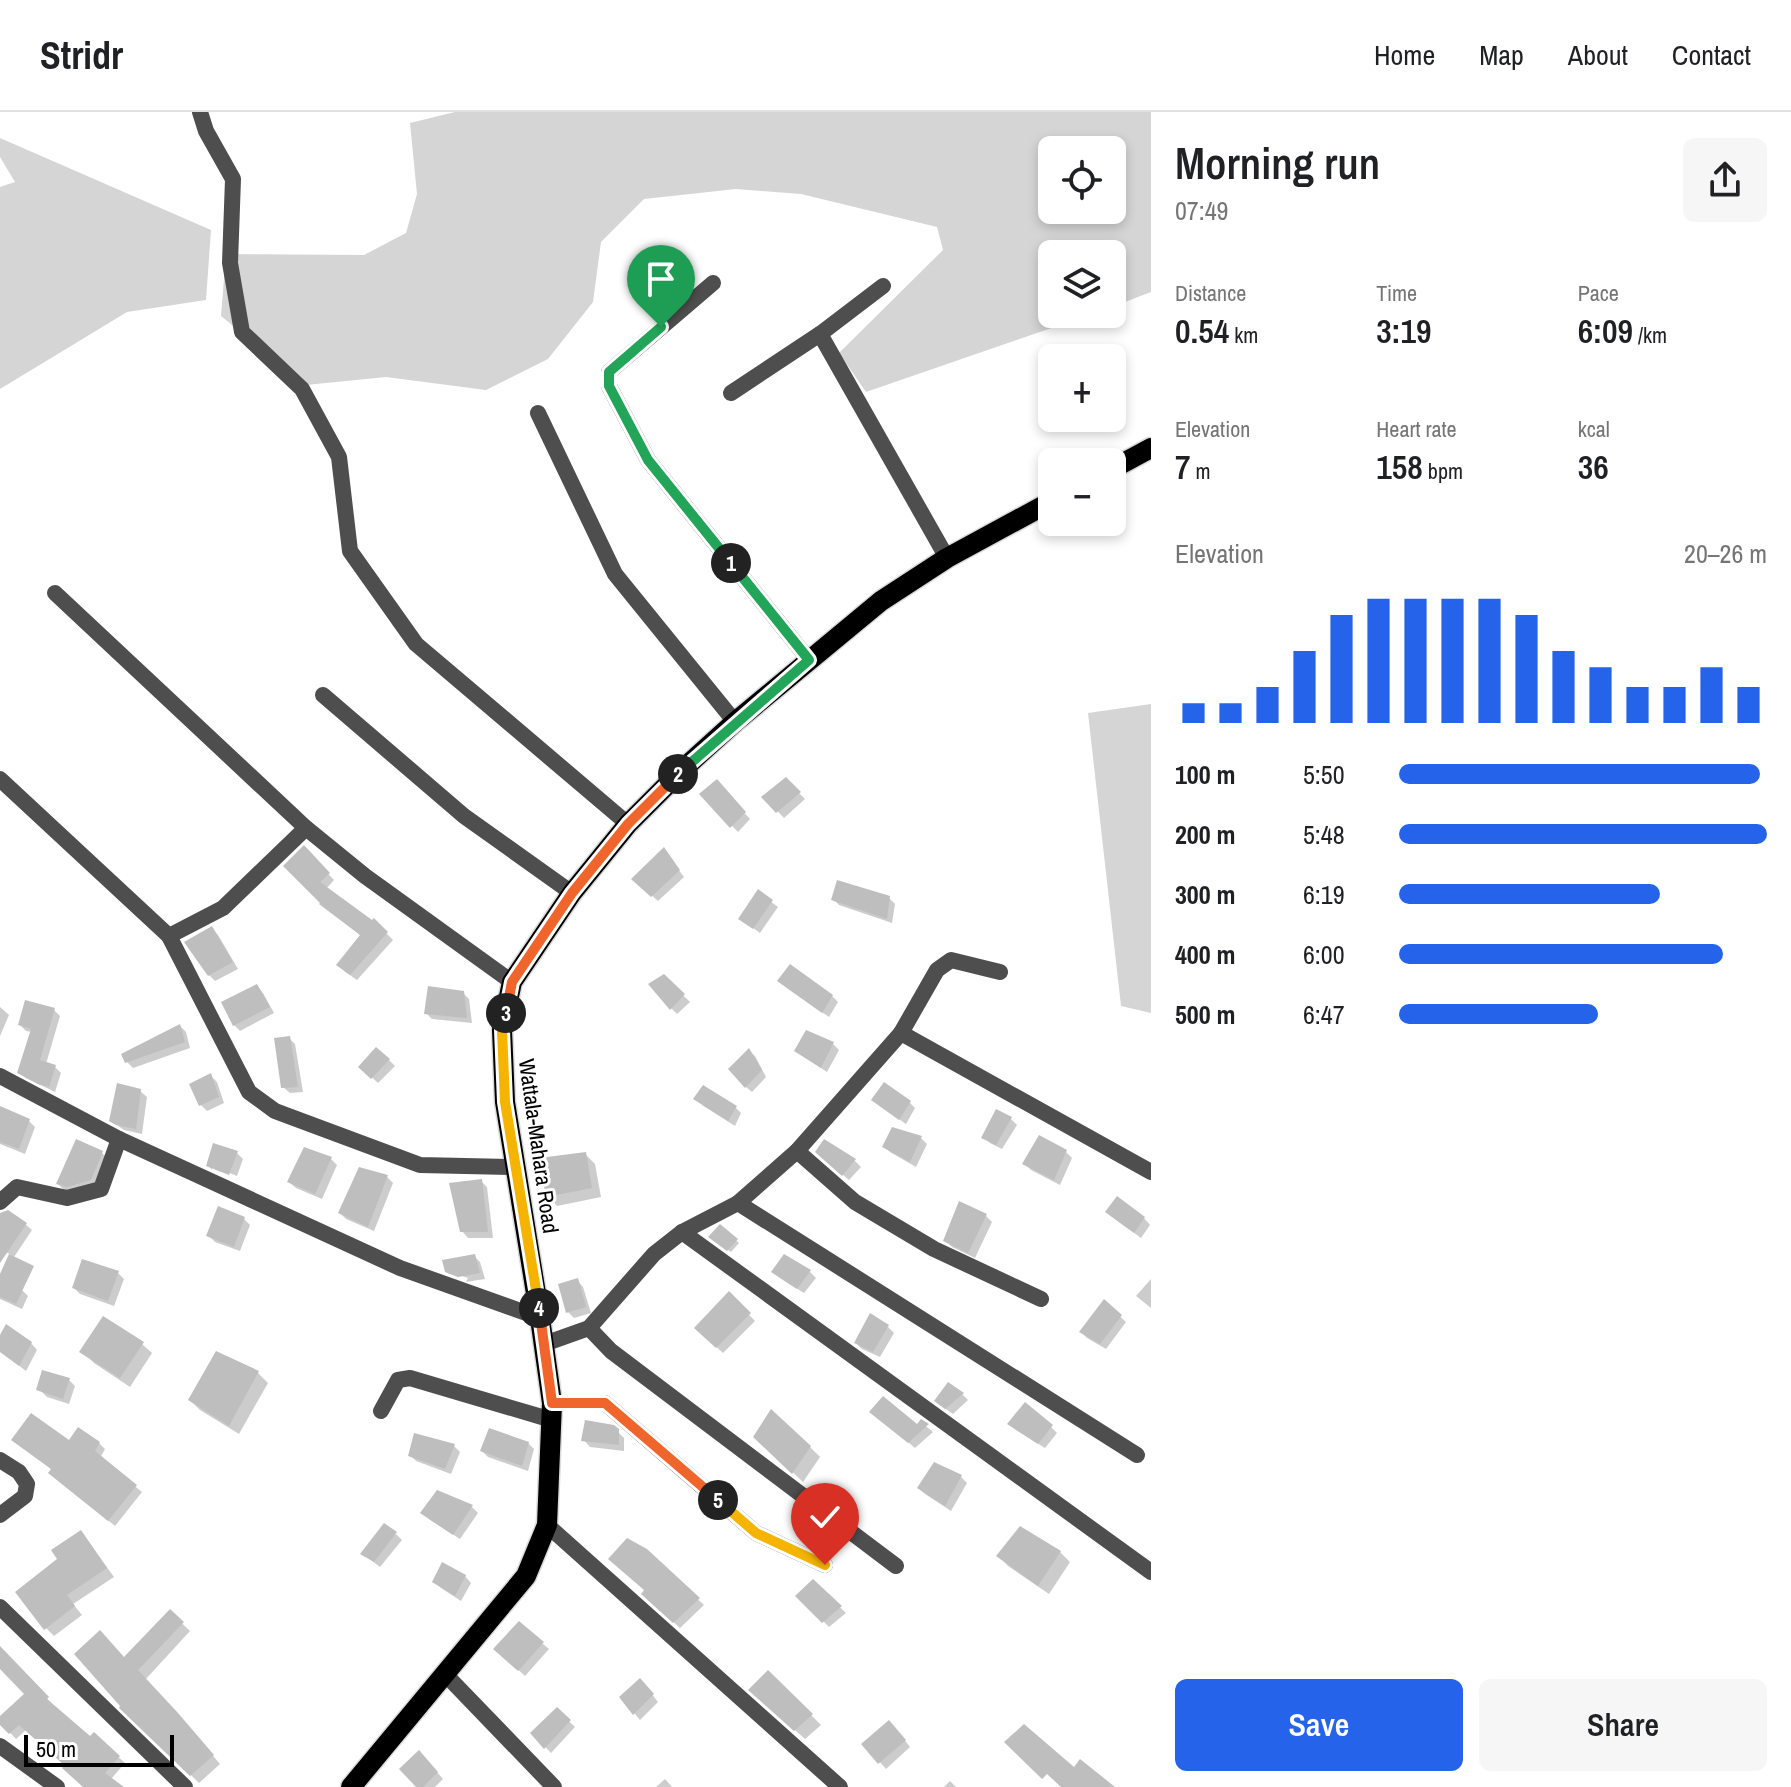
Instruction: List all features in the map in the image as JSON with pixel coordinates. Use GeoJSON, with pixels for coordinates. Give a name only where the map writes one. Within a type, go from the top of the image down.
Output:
{"type":"FeatureCollection","features":[{"type":"Feature","properties":{"kind":"main road"},"geometry":{"type":"LineString","coordinates":[[1126,461],[1151,448]]}},
{"type":"Feature","properties":{"kind":"main road","name":"Wattala-Mahara Road"},"geometry":{"type":"LineString","coordinates":[[351,1787],[526,1576],[547,1525],[552,1411],[505,1102],[502,1030],[512,982],[572,893],[628,824],[735,722],[881,601],[947,558],[1038,509]]}},
{"type":"Feature","properties":{"kind":"street"},"geometry":{"type":"LineString","coordinates":[[200,112],[206,131],[233,179],[230,263],[242,332],[302,389],[339,457],[350,551],[416,644],[628,824]]}},
{"type":"Feature","properties":{"kind":"street"},"geometry":{"type":"LineString","coordinates":[[713,283],[609,372],[609,386],[648,460],[809,660]]}},
{"type":"Feature","properties":{"kind":"street"},"geometry":{"type":"LineString","coordinates":[[731,393],[820,334],[883,286]]}},
{"type":"Feature","properties":{"kind":"street"},"geometry":{"type":"LineString","coordinates":[[820,334],[947,558]]}},
{"type":"Feature","properties":{"kind":"street"},"geometry":{"type":"LineString","coordinates":[[538,413],[615,574],[735,722]]}},
{"type":"Feature","properties":{"kind":"street"},"geometry":{"type":"LineString","coordinates":[[55,593],[306,828],[365,876],[512,982]]}},
{"type":"Feature","properties":{"kind":"street"},"geometry":{"type":"LineString","coordinates":[[323,695],[464,816],[572,893]]}},
{"type":"Feature","properties":{"kind":"street"},"geometry":{"type":"LineString","coordinates":[[0,779],[169,936],[249,1092],[275,1111],[420,1165],[514,1167]]}},
{"type":"Feature","properties":{"kind":"street"},"geometry":{"type":"LineString","coordinates":[[169,936],[223,908],[306,828]]}},
{"type":"Feature","properties":{"kind":"street"},"geometry":{"type":"LineString","coordinates":[[544,1344],[589,1328],[654,1254],[682,1232],[738,1203],[797,1151],[901,1033],[937,970],[951,960],[1000,972]]}},
{"type":"Feature","properties":{"kind":"street"},"geometry":{"type":"LineString","coordinates":[[901,1033],[1151,1172]]}},
{"type":"Feature","properties":{"kind":"street"},"geometry":{"type":"LineString","coordinates":[[0,1076],[119,1139],[400,1268],[540,1318]]}},
{"type":"Feature","properties":{"kind":"street"},"geometry":{"type":"LineString","coordinates":[[0,1202],[17,1187],[67,1198],[101,1189],[119,1139]]}},
{"type":"Feature","properties":{"kind":"street"},"geometry":{"type":"LineString","coordinates":[[797,1151],[855,1202],[934,1249],[1041,1299]]}},
{"type":"Feature","properties":{"kind":"street"},"geometry":{"type":"LineString","coordinates":[[738,1203],[1137,1455]]}},
{"type":"Feature","properties":{"kind":"street"},"geometry":{"type":"LineString","coordinates":[[682,1232],[1151,1572]]}},
{"type":"Feature","properties":{"kind":"street"},"geometry":{"type":"LineString","coordinates":[[589,1328],[611,1351],[896,1566]]}},
{"type":"Feature","properties":{"kind":"street"},"geometry":{"type":"LineString","coordinates":[[381,1411],[398,1380],[410,1378],[552,1411],[605,1403],[756,1533],[825,1565]]}},
{"type":"Feature","properties":{"kind":"street"},"geometry":{"type":"LineString","coordinates":[[0,1460],[19,1472],[27,1484],[25,1496],[0,1515]]}},
{"type":"Feature","properties":{"kind":"street"},"geometry":{"type":"LineString","coordinates":[[547,1525],[840,1787]]}},
{"type":"Feature","properties":{"kind":"street"},"geometry":{"type":"LineString","coordinates":[[0,1607],[185,1787]]}},
{"type":"Feature","properties":{"kind":"street"},"geometry":{"type":"LineString","coordinates":[[445,1674],[554,1787]]}},
{"type":"Feature","properties":{"kind":"street"},"geometry":{"type":"LineString","coordinates":[[0,1746],[57,1787]]}},
{"type":"Feature","properties":{"kind":"shaded area"},"geometry":{"type":"Polygon","coordinates":[[[455,112],[1151,112],[1151,292],[1126,302],[1126,240],[1038,240],[1038,328],[1051,328],[866,392],[839,353],[943,250],[937,227],[801,194],[736,189],[644,199],[601,242],[593,302],[548,359],[486,390],[386,377],[306,385],[221,316],[226,254],[364,255],[406,233],[417,194],[410,123],[455,112]]]}},
{"type":"Feature","properties":{"kind":"shaded area"},"geometry":{"type":"Polygon","coordinates":[[[0,138],[211,230],[206,300],[127,312],[0,389],[0,187],[15,182],[0,157],[0,138]]]}},
{"type":"Feature","properties":{"kind":"shaded area"},"geometry":{"type":"Polygon","coordinates":[[[1151,704],[1151,1013],[1121,1006],[1088,713],[1151,704]]]}},
{"type":"Feature","properties":{"kind":"building"},"geometry":{"type":"Polygon","coordinates":[[[786,777],[801,792],[776,813],[761,797],[786,777]]]}},
{"type":"Feature","properties":{"kind":"building"},"geometry":{"type":"Polygon","coordinates":[[[717,779],[746,812],[730,828],[699,794],[717,779]]]}},
{"type":"Feature","properties":{"kind":"building"},"geometry":{"type":"Polygon","coordinates":[[[304,845],[330,873],[320,882],[372,920],[374,918],[388,932],[350,975],[336,965],[360,935],[319,904],[283,866],[304,845]]]}},
{"type":"Feature","properties":{"kind":"building"},"geometry":{"type":"Polygon","coordinates":[[[664,847],[680,870],[651,897],[631,879],[664,847]]]}},
{"type":"Feature","properties":{"kind":"building"},"geometry":{"type":"Polygon","coordinates":[[[837,880],[890,896],[887,919],[831,900],[837,880]]]}},
{"type":"Feature","properties":{"kind":"building"},"geometry":{"type":"Polygon","coordinates":[[[758,889],[773,900],[753,929],[738,919],[758,889]]]}},
{"type":"Feature","properties":{"kind":"building"},"geometry":{"type":"Polygon","coordinates":[[[212,926],[233,962],[208,976],[184,942],[212,926]]]}},
{"type":"Feature","properties":{"kind":"building"},"geometry":{"type":"Polygon","coordinates":[[[790,964],[833,995],[822,1013],[777,981],[790,964]]]}},
{"type":"Feature","properties":{"kind":"building"},"geometry":{"type":"Polygon","coordinates":[[[664,974],[685,994],[670,1010],[648,984],[664,974]]]}},
{"type":"Feature","properties":{"kind":"building"},"geometry":{"type":"Polygon","coordinates":[[[257,984],[270,1007],[233,1026],[221,1002],[257,984]]]}},
{"type":"Feature","properties":{"kind":"building"},"geometry":{"type":"Polygon","coordinates":[[[428,986],[464,991],[467,1018],[424,1014],[428,986]]]}},
{"type":"Feature","properties":{"kind":"building"},"geometry":{"type":"Polygon","coordinates":[[[25,1000],[55,1008],[40,1060],[56,1065],[49,1087],[17,1073],[31,1029],[18,1025],[25,1000]]]}},
{"type":"Feature","properties":{"kind":"building"},"geometry":{"type":"Polygon","coordinates":[[[180,1024],[185,1042],[125,1063],[121,1054],[180,1024]]]}},
{"type":"Feature","properties":{"kind":"building"},"geometry":{"type":"Polygon","coordinates":[[[806,1030],[834,1042],[821,1068],[794,1051],[806,1030]]]}},
{"type":"Feature","properties":{"kind":"building"},"geometry":{"type":"Polygon","coordinates":[[[290,1036],[298,1087],[281,1088],[274,1038],[290,1036]]]}},
{"type":"Feature","properties":{"kind":"building"},"geometry":{"type":"Polygon","coordinates":[[[376,1047],[390,1059],[371,1079],[358,1067],[376,1047]]]}},
{"type":"Feature","properties":{"kind":"building"},"geometry":{"type":"Polygon","coordinates":[[[749,1048],[762,1070],[745,1088],[728,1069],[749,1048]]]}},
{"type":"Feature","properties":{"kind":"building"},"geometry":{"type":"Polygon","coordinates":[[[211,1073],[219,1097],[199,1106],[189,1084],[211,1073]]]}},
{"type":"Feature","properties":{"kind":"building"},"geometry":{"type":"Polygon","coordinates":[[[884,1082],[911,1101],[899,1120],[871,1100],[884,1082]]]}},
{"type":"Feature","properties":{"kind":"building"},"geometry":{"type":"Polygon","coordinates":[[[117,1083],[141,1089],[136,1129],[109,1121],[117,1083]]]}},
{"type":"Feature","properties":{"kind":"building"},"geometry":{"type":"Polygon","coordinates":[[[703,1085],[737,1106],[728,1121],[693,1099],[703,1085]]]}},
{"type":"Feature","properties":{"kind":"building"},"geometry":{"type":"Polygon","coordinates":[[[0,1106],[30,1119],[19,1149],[0,1142],[0,1106]]]}},
{"type":"Feature","properties":{"kind":"building"},"geometry":{"type":"Polygon","coordinates":[[[996,1109],[1012,1117],[996,1145],[981,1138],[996,1109]]]}},
{"type":"Feature","properties":{"kind":"building"},"geometry":{"type":"Polygon","coordinates":[[[892,1127],[922,1136],[910,1162],[882,1147],[892,1127]]]}},
{"type":"Feature","properties":{"kind":"building"},"geometry":{"type":"Polygon","coordinates":[[[1039,1135],[1067,1150],[1054,1180],[1022,1164],[1039,1135]]]}},
{"type":"Feature","properties":{"kind":"building"},"geometry":{"type":"Polygon","coordinates":[[[76,1139],[103,1151],[91,1180],[67,1187],[56,1184],[76,1139]]]}},
{"type":"Feature","properties":{"kind":"building"},"geometry":{"type":"Polygon","coordinates":[[[824,1139],[856,1159],[842,1176],[815,1152],[824,1139]]]}},
{"type":"Feature","properties":{"kind":"building"},"geometry":{"type":"Polygon","coordinates":[[[213,1143],[238,1151],[229,1175],[206,1166],[213,1143]]]}},
{"type":"Feature","properties":{"kind":"building"},"geometry":{"type":"Polygon","coordinates":[[[304,1147],[332,1157],[315,1194],[287,1182],[304,1147]]]}},
{"type":"Feature","properties":{"kind":"building"},"geometry":{"type":"Polygon","coordinates":[[[586,1152],[592,1188],[546,1197],[539,1158],[586,1152]]]}},
{"type":"Feature","properties":{"kind":"building"},"geometry":{"type":"Polygon","coordinates":[[[359,1167],[388,1175],[368,1227],[338,1213],[359,1167]]]}},
{"type":"Feature","properties":{"kind":"building"},"geometry":{"type":"Polygon","coordinates":[[[482,1179],[488,1232],[460,1232],[449,1183],[482,1179]]]}},
{"type":"Feature","properties":{"kind":"building"},"geometry":{"type":"Polygon","coordinates":[[[1117,1196],[1145,1217],[1134,1233],[1105,1212],[1117,1196]]]}},
{"type":"Feature","properties":{"kind":"building"},"geometry":{"type":"Polygon","coordinates":[[[959,1201],[987,1214],[968,1253],[943,1241],[959,1201]]]}},
{"type":"Feature","properties":{"kind":"building"},"geometry":{"type":"Polygon","coordinates":[[[218,1206],[245,1217],[234,1247],[206,1236],[218,1206]]]}},
{"type":"Feature","properties":{"kind":"building"},"geometry":{"type":"Polygon","coordinates":[[[8,1210],[27,1223],[0,1263],[0,1213],[8,1210]]]}},
{"type":"Feature","properties":{"kind":"building"},"geometry":{"type":"Polygon","coordinates":[[[720,1224],[738,1239],[727,1251],[708,1237],[720,1224]]]}},
{"type":"Feature","properties":{"kind":"building"},"geometry":{"type":"Polygon","coordinates":[[[9,1254],[34,1266],[16,1304],[0,1297],[0,1274],[9,1254]]]}},
{"type":"Feature","properties":{"kind":"building"},"geometry":{"type":"Polygon","coordinates":[[[475,1254],[480,1273],[458,1277],[445,1272],[442,1260],[475,1254]]]}},
{"type":"Feature","properties":{"kind":"building"},"geometry":{"type":"Polygon","coordinates":[[[784,1254],[811,1270],[797,1289],[771,1272],[784,1254]]]}},
{"type":"Feature","properties":{"kind":"building"},"geometry":{"type":"Polygon","coordinates":[[[82,1259],[119,1271],[108,1301],[72,1288],[82,1259]]]}},
{"type":"Feature","properties":{"kind":"building"},"geometry":{"type":"Polygon","coordinates":[[[578,1278],[586,1307],[566,1313],[558,1284],[578,1278]]]}},
{"type":"Feature","properties":{"kind":"building"},"geometry":{"type":"Polygon","coordinates":[[[729,1291],[751,1313],[716,1348],[694,1328],[729,1291]]]}},
{"type":"Feature","properties":{"kind":"building"},"geometry":{"type":"Polygon","coordinates":[[[1104,1299],[1122,1315],[1100,1344],[1079,1332],[1104,1299]]]}},
{"type":"Feature","properties":{"kind":"building"},"geometry":{"type":"Polygon","coordinates":[[[870,1313],[889,1325],[873,1352],[854,1343],[870,1313]]]}},
{"type":"Feature","properties":{"kind":"building"},"geometry":{"type":"Polygon","coordinates":[[[103,1316],[144,1342],[120,1378],[79,1352],[103,1316]]]}},
{"type":"Feature","properties":{"kind":"building"},"geometry":{"type":"Polygon","coordinates":[[[6,1324],[32,1342],[19,1366],[0,1352],[0,1335],[6,1324]]]}},
{"type":"Feature","properties":{"kind":"building"},"geometry":{"type":"Polygon","coordinates":[[[216,1351],[259,1371],[229,1426],[188,1400],[216,1351]]]}},
{"type":"Feature","properties":{"kind":"building"},"geometry":{"type":"Polygon","coordinates":[[[42,1370],[70,1378],[63,1399],[36,1390],[42,1370]]]}},
{"type":"Feature","properties":{"kind":"building"},"geometry":{"type":"Polygon","coordinates":[[[948,1382],[964,1393],[945,1409],[934,1401],[948,1382]]]}},
{"type":"Feature","properties":{"kind":"building"},"geometry":{"type":"Polygon","coordinates":[[[883,1396],[917,1424],[921,1419],[929,1424],[908,1443],[869,1412],[883,1396]]]}},
{"type":"Feature","properties":{"kind":"building"},"geometry":{"type":"Polygon","coordinates":[[[1025,1402],[1053,1425],[1038,1444],[1007,1424],[1025,1402]]]}},
{"type":"Feature","properties":{"kind":"building"},"geometry":{"type":"Polygon","coordinates":[[[771,1409],[811,1446],[792,1474],[753,1437],[771,1409]]]}},
{"type":"Feature","properties":{"kind":"building"},"geometry":{"type":"Polygon","coordinates":[[[31,1413],[69,1440],[78,1427],[100,1442],[95,1451],[137,1485],[108,1521],[48,1473],[51,1469],[11,1440],[31,1413]]]}},
{"type":"Feature","properties":{"kind":"building"},"geometry":{"type":"Polygon","coordinates":[[[585,1420],[614,1425],[619,1429],[619,1445],[581,1441],[585,1420]]]}},
{"type":"Feature","properties":{"kind":"building"},"geometry":{"type":"Polygon","coordinates":[[[489,1428],[529,1442],[522,1466],[480,1451],[489,1428]]]}},
{"type":"Feature","properties":{"kind":"building"},"geometry":{"type":"Polygon","coordinates":[[[414,1433],[455,1444],[445,1469],[408,1456],[414,1433]]]}},
{"type":"Feature","properties":{"kind":"building"},"geometry":{"type":"Polygon","coordinates":[[[934,1462],[962,1475],[945,1506],[917,1488],[934,1462]]]}},
{"type":"Feature","properties":{"kind":"building"},"geometry":{"type":"Polygon","coordinates":[[[437,1490],[473,1505],[453,1535],[420,1513],[437,1490]]]}},
{"type":"Feature","properties":{"kind":"building"},"geometry":{"type":"Polygon","coordinates":[[[384,1523],[397,1532],[374,1562],[360,1554],[384,1523]]]}},
{"type":"Feature","properties":{"kind":"building"},"geometry":{"type":"Polygon","coordinates":[[[1020,1526],[1061,1551],[1038,1586],[996,1556],[1020,1526]]]}},
{"type":"Feature","properties":{"kind":"building"},"geometry":{"type":"Polygon","coordinates":[[[81,1530],[107,1568],[67,1595],[75,1606],[44,1630],[15,1592],[57,1559],[51,1550],[81,1530]]]}},
{"type":"Feature","properties":{"kind":"building"},"geometry":{"type":"Polygon","coordinates":[[[627,1538],[647,1549],[700,1598],[673,1623],[641,1594],[644,1590],[608,1559],[627,1538]]]}},
{"type":"Feature","properties":{"kind":"building"},"geometry":{"type":"Polygon","coordinates":[[[442,1562],[466,1575],[455,1596],[432,1582],[442,1562]]]}},
{"type":"Feature","properties":{"kind":"building"},"geometry":{"type":"Polygon","coordinates":[[[813,1579],[842,1606],[822,1623],[795,1596],[813,1579]]]}},
{"type":"Feature","properties":{"kind":"building"},"geometry":{"type":"Polygon","coordinates":[[[170,1609],[184,1622],[138,1670],[214,1755],[190,1776],[119,1708],[74,1654],[100,1630],[124,1657],[170,1609]]]}},
{"type":"Feature","properties":{"kind":"building"},"geometry":{"type":"Polygon","coordinates":[[[519,1621],[544,1642],[518,1671],[493,1649],[519,1621]]]}},
{"type":"Feature","properties":{"kind":"building"},"geometry":{"type":"Polygon","coordinates":[[[0,1646],[49,1697],[47,1699],[90,1736],[94,1732],[120,1756],[105,1773],[124,1787],[83,1787],[62,1768],[64,1765],[19,1725],[9,1734],[0,1725],[0,1716],[24,1694],[0,1669],[0,1646]]]}},
{"type":"Feature","properties":{"kind":"building"},"geometry":{"type":"Polygon","coordinates":[[[768,1670],[813,1714],[794,1731],[748,1690],[768,1670]]]}},
{"type":"Feature","properties":{"kind":"building"},"geometry":{"type":"Polygon","coordinates":[[[640,1678],[654,1694],[633,1715],[619,1697],[640,1678]]]}},
{"type":"Feature","properties":{"kind":"building"},"geometry":{"type":"Polygon","coordinates":[[[557,1707],[571,1720],[544,1749],[530,1733],[557,1707]]]}},
{"type":"Feature","properties":{"kind":"building"},"geometry":{"type":"Polygon","coordinates":[[[889,1720],[906,1740],[878,1764],[861,1744],[889,1720]]]}},
{"type":"Feature","properties":{"kind":"building"},"geometry":{"type":"Polygon","coordinates":[[[1024,1724],[1074,1767],[1080,1759],[1115,1787],[1061,1787],[1047,1774],[1042,1779],[1004,1742],[1024,1724]]]}},
{"type":"Feature","properties":{"kind":"building"},"geometry":{"type":"Polygon","coordinates":[[[419,1750],[438,1772],[423,1787],[416,1787],[399,1769],[419,1750]]]}},
{"type":"Feature","properties":{"kind":"route"},"geometry":{"type":"LineString","coordinates":[[661,327],[609,372],[609,386],[648,460],[809,660],[682,770],[628,824],[572,893],[512,982],[502,1030],[505,1102],[552,1403],[605,1403],[756,1533],[825,1565]]}}]}
